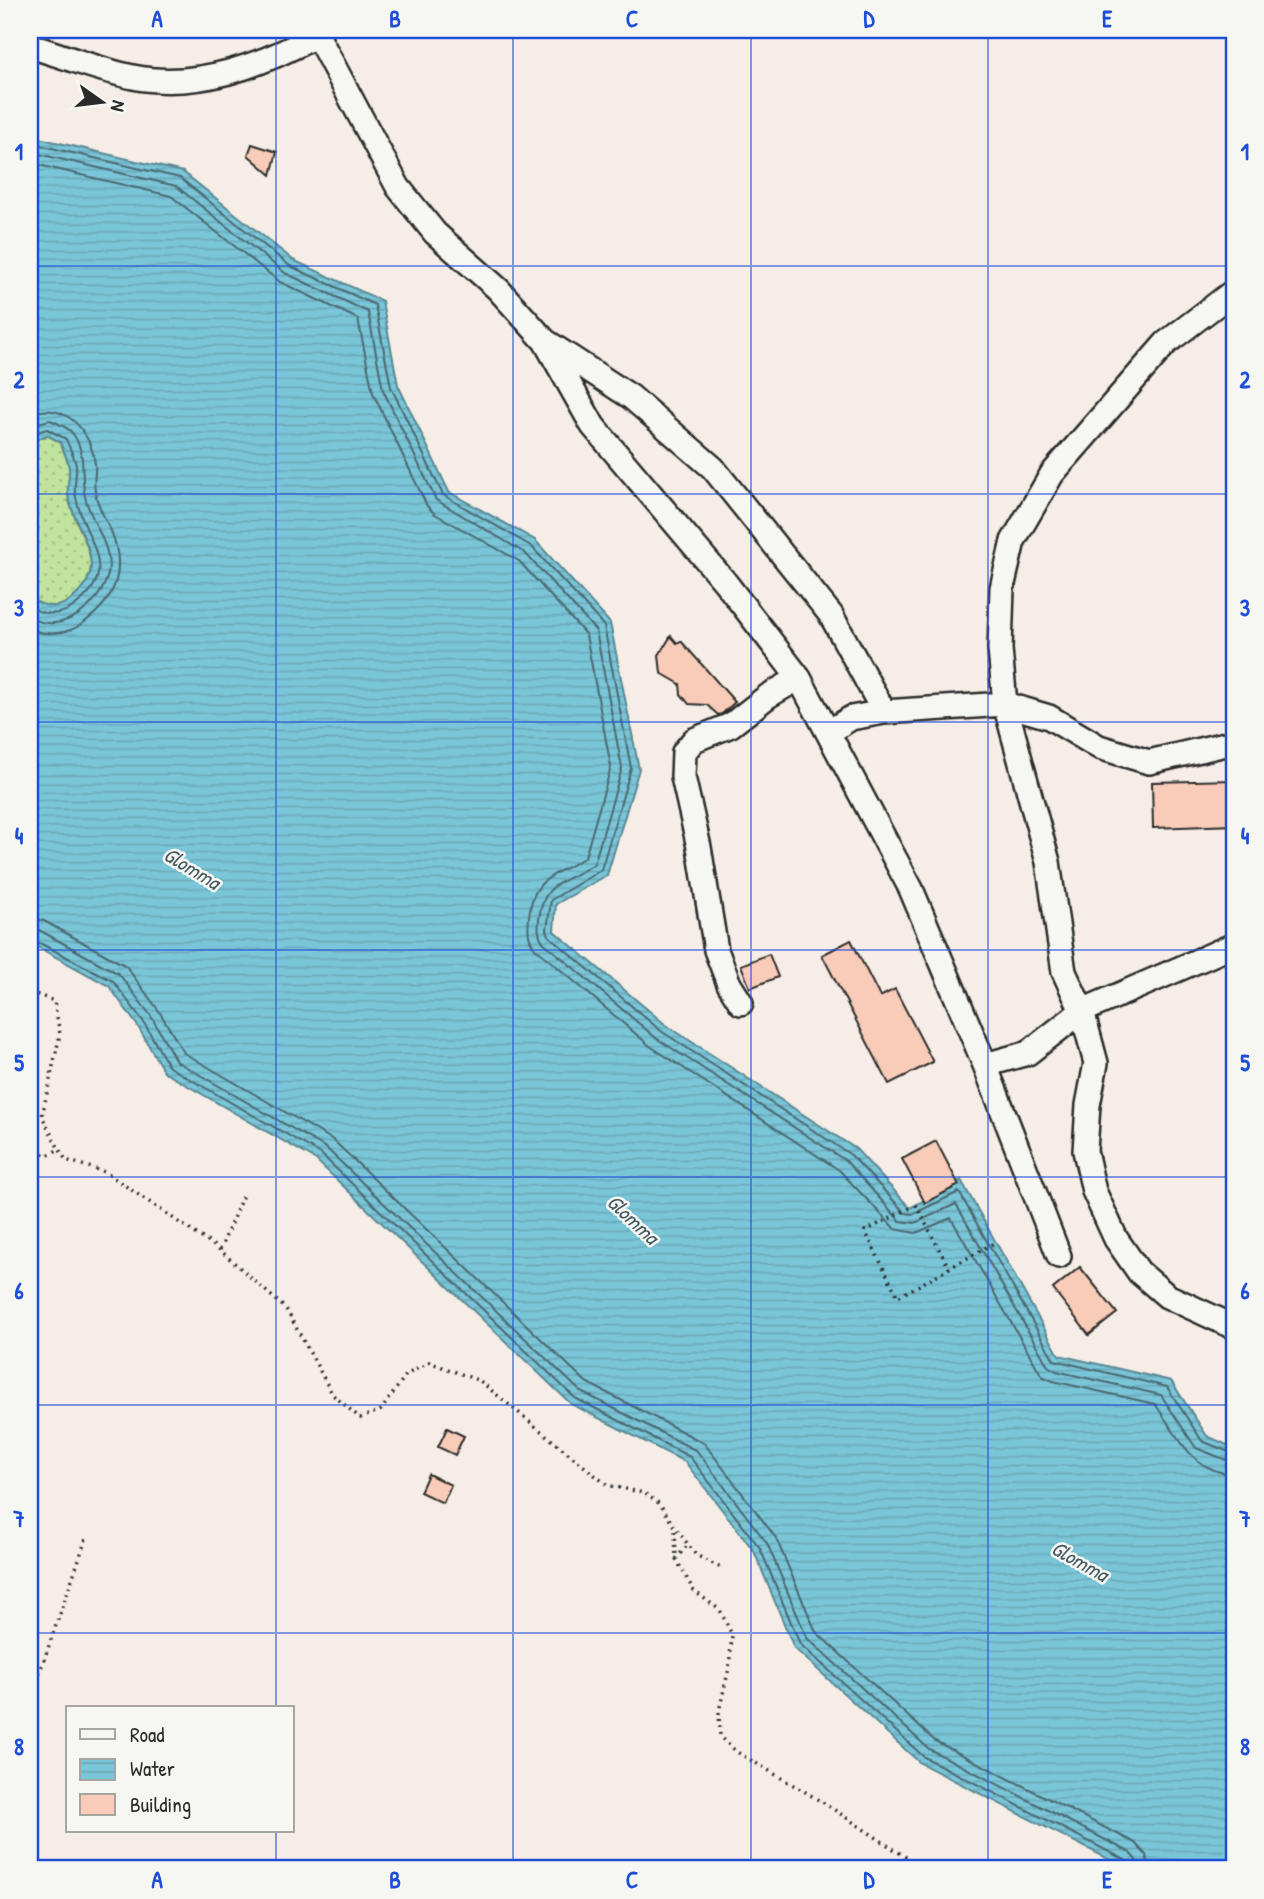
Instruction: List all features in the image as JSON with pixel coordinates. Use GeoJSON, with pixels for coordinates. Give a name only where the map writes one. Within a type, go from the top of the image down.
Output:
{"type":"FeatureCollection","features":[{"type":"Feature","properties":{"kind":"street"},"geometry":{"type":"LineString","coordinates":[[30,46],[133,77],[173,81],[207,78],[271,57],[318,32],[398,187],[435,233],[498,289],[545,341],[593,426],[725,582],[799,678],[911,889],[985,1065],[1059,1256]]}},
{"type":"Feature","properties":{"kind":"street"},"geometry":{"type":"LineString","coordinates":[[1234,291],[1166,342],[1052,474],[1013,541],[1002,588],[1000,649],[1005,704],[1048,862],[1064,972],[1082,1011],[1096,1063],[1088,1105],[1085,1151],[1094,1191],[1116,1239],[1139,1272],[1167,1296],[1234,1327]]}},
{"type":"Feature","properties":{"kind":"street"},"geometry":{"type":"LineString","coordinates":[[545,341],[631,397],[713,468],[831,615],[884,712]]}},
{"type":"Feature","properties":{"kind":"street"},"geometry":{"type":"LineString","coordinates":[[741,1003],[729,984],[716,950],[699,847],[683,777],[684,752],[694,740],[731,725],[768,696],[799,678]]}},
{"type":"Feature","properties":{"kind":"street"},"geometry":{"type":"LineString","coordinates":[[829,732],[851,718],[884,712],[1005,704],[1049,717],[1099,747],[1135,760],[1149,762],[1234,742]]}},
{"type":"Feature","properties":{"kind":"street"},"geometry":{"type":"LineString","coordinates":[[985,1065],[1028,1053],[1082,1011],[1234,945]]}},
{"type":"Feature","properties":{"kind":"path"},"geometry":{"type":"LineString","coordinates":[[30,992],[54,1001],[58,1014],[60,1034],[42,1116],[66,1160],[105,1172],[219,1250],[286,1309],[333,1395],[359,1418],[381,1410],[406,1375],[429,1362],[480,1381],[607,1485],[644,1493],[660,1504],[696,1555],[721,1568]]}},
{"type":"Feature","properties":{"kind":"path"},"geometry":{"type":"LineString","coordinates":[[30,1147],[47,1156],[59,1149]]}},
{"type":"Feature","properties":{"kind":"path"},"geometry":{"type":"LineString","coordinates":[[219,1250],[244,1192]]}},
{"type":"Feature","properties":{"kind":"path"},"geometry":{"type":"LineString","coordinates":[[916,1205],[949,1269]]}},
{"type":"Feature","properties":{"kind":"path"},"geometry":{"type":"LineString","coordinates":[[910,1208],[865,1231],[898,1297],[995,1243]]}},
{"type":"Feature","properties":{"kind":"path"},"geometry":{"type":"LineString","coordinates":[[676,1528],[676,1559],[694,1591],[720,1609],[732,1635],[719,1711],[720,1737],[737,1752],[824,1803],[924,1869]]}},
{"type":"Feature","properties":{"kind":"path"},"geometry":{"type":"LineString","coordinates":[[30,1700],[87,1536]]}},
{"type":"Feature","properties":{"kind":"path"},"geometry":{"type":"LineString","coordinates":[[676,1559],[688,1544]]}},
{"type":"Feature","properties":{"kind":"green space"},"geometry":{"type":"Polygon","coordinates":[[[47,435],[60,442],[67,458],[68,495],[91,564],[89,576],[82,589],[69,601],[54,606],[44,605],[30,598],[30,442],[47,435]]]}},
{"type":"Feature","properties":{"kind":"water","name":"Glomma"},"geometry":{"type":"Polygon","coordinates":[[[30,136],[183,172],[293,260],[382,301],[398,385],[449,492],[535,540],[610,623],[639,769],[607,875],[556,904],[554,931],[666,1025],[856,1149],[910,1208],[961,1180],[1059,1355],[1171,1381],[1207,1436],[1234,1448],[1234,1869],[1128,1869],[920,1763],[794,1648],[754,1551],[685,1462],[571,1404],[316,1160],[164,1072],[137,1025],[109,986],[30,943],[30,598],[49,606],[64,604],[82,589],[89,577],[91,564],[89,551],[68,495],[69,468],[60,442],[47,435],[30,442],[30,136]]]}},
{"type":"Feature","properties":{"kind":"building"},"geometry":{"type":"Polygon","coordinates":[[[252,144],[277,152],[271,175],[248,155],[252,144]]]}},
{"type":"Feature","properties":{"kind":"building"},"geometry":{"type":"Polygon","coordinates":[[[671,636],[677,643],[681,641],[735,702],[722,714],[718,715],[707,705],[689,704],[681,694],[680,684],[661,673],[659,655],[671,636]]]}},
{"type":"Feature","properties":{"kind":"building"},"geometry":{"type":"Polygon","coordinates":[[[1234,780],[1234,825],[1153,828],[1152,782],[1234,780]]]}},
{"type":"Feature","properties":{"kind":"building"},"geometry":{"type":"Polygon","coordinates":[[[851,940],[880,997],[895,989],[933,1062],[889,1084],[822,955],[851,940]]]}},
{"type":"Feature","properties":{"kind":"building"},"geometry":{"type":"Polygon","coordinates":[[[769,954],[778,977],[750,988],[741,965],[769,954]]]}},
{"type":"Feature","properties":{"kind":"building"},"geometry":{"type":"Polygon","coordinates":[[[936,1141],[959,1185],[925,1203],[902,1159],[936,1141]]]}},
{"type":"Feature","properties":{"kind":"building"},"geometry":{"type":"Polygon","coordinates":[[[1080,1267],[1117,1313],[1089,1335],[1053,1289],[1080,1267]]]}},
{"type":"Feature","properties":{"kind":"building"},"geometry":{"type":"Polygon","coordinates":[[[447,1428],[464,1436],[455,1455],[438,1447],[447,1428]]]}},
{"type":"Feature","properties":{"kind":"building"},"geometry":{"type":"Polygon","coordinates":[[[428,1474],[451,1485],[443,1503],[420,1492],[428,1474]]]}}]}
